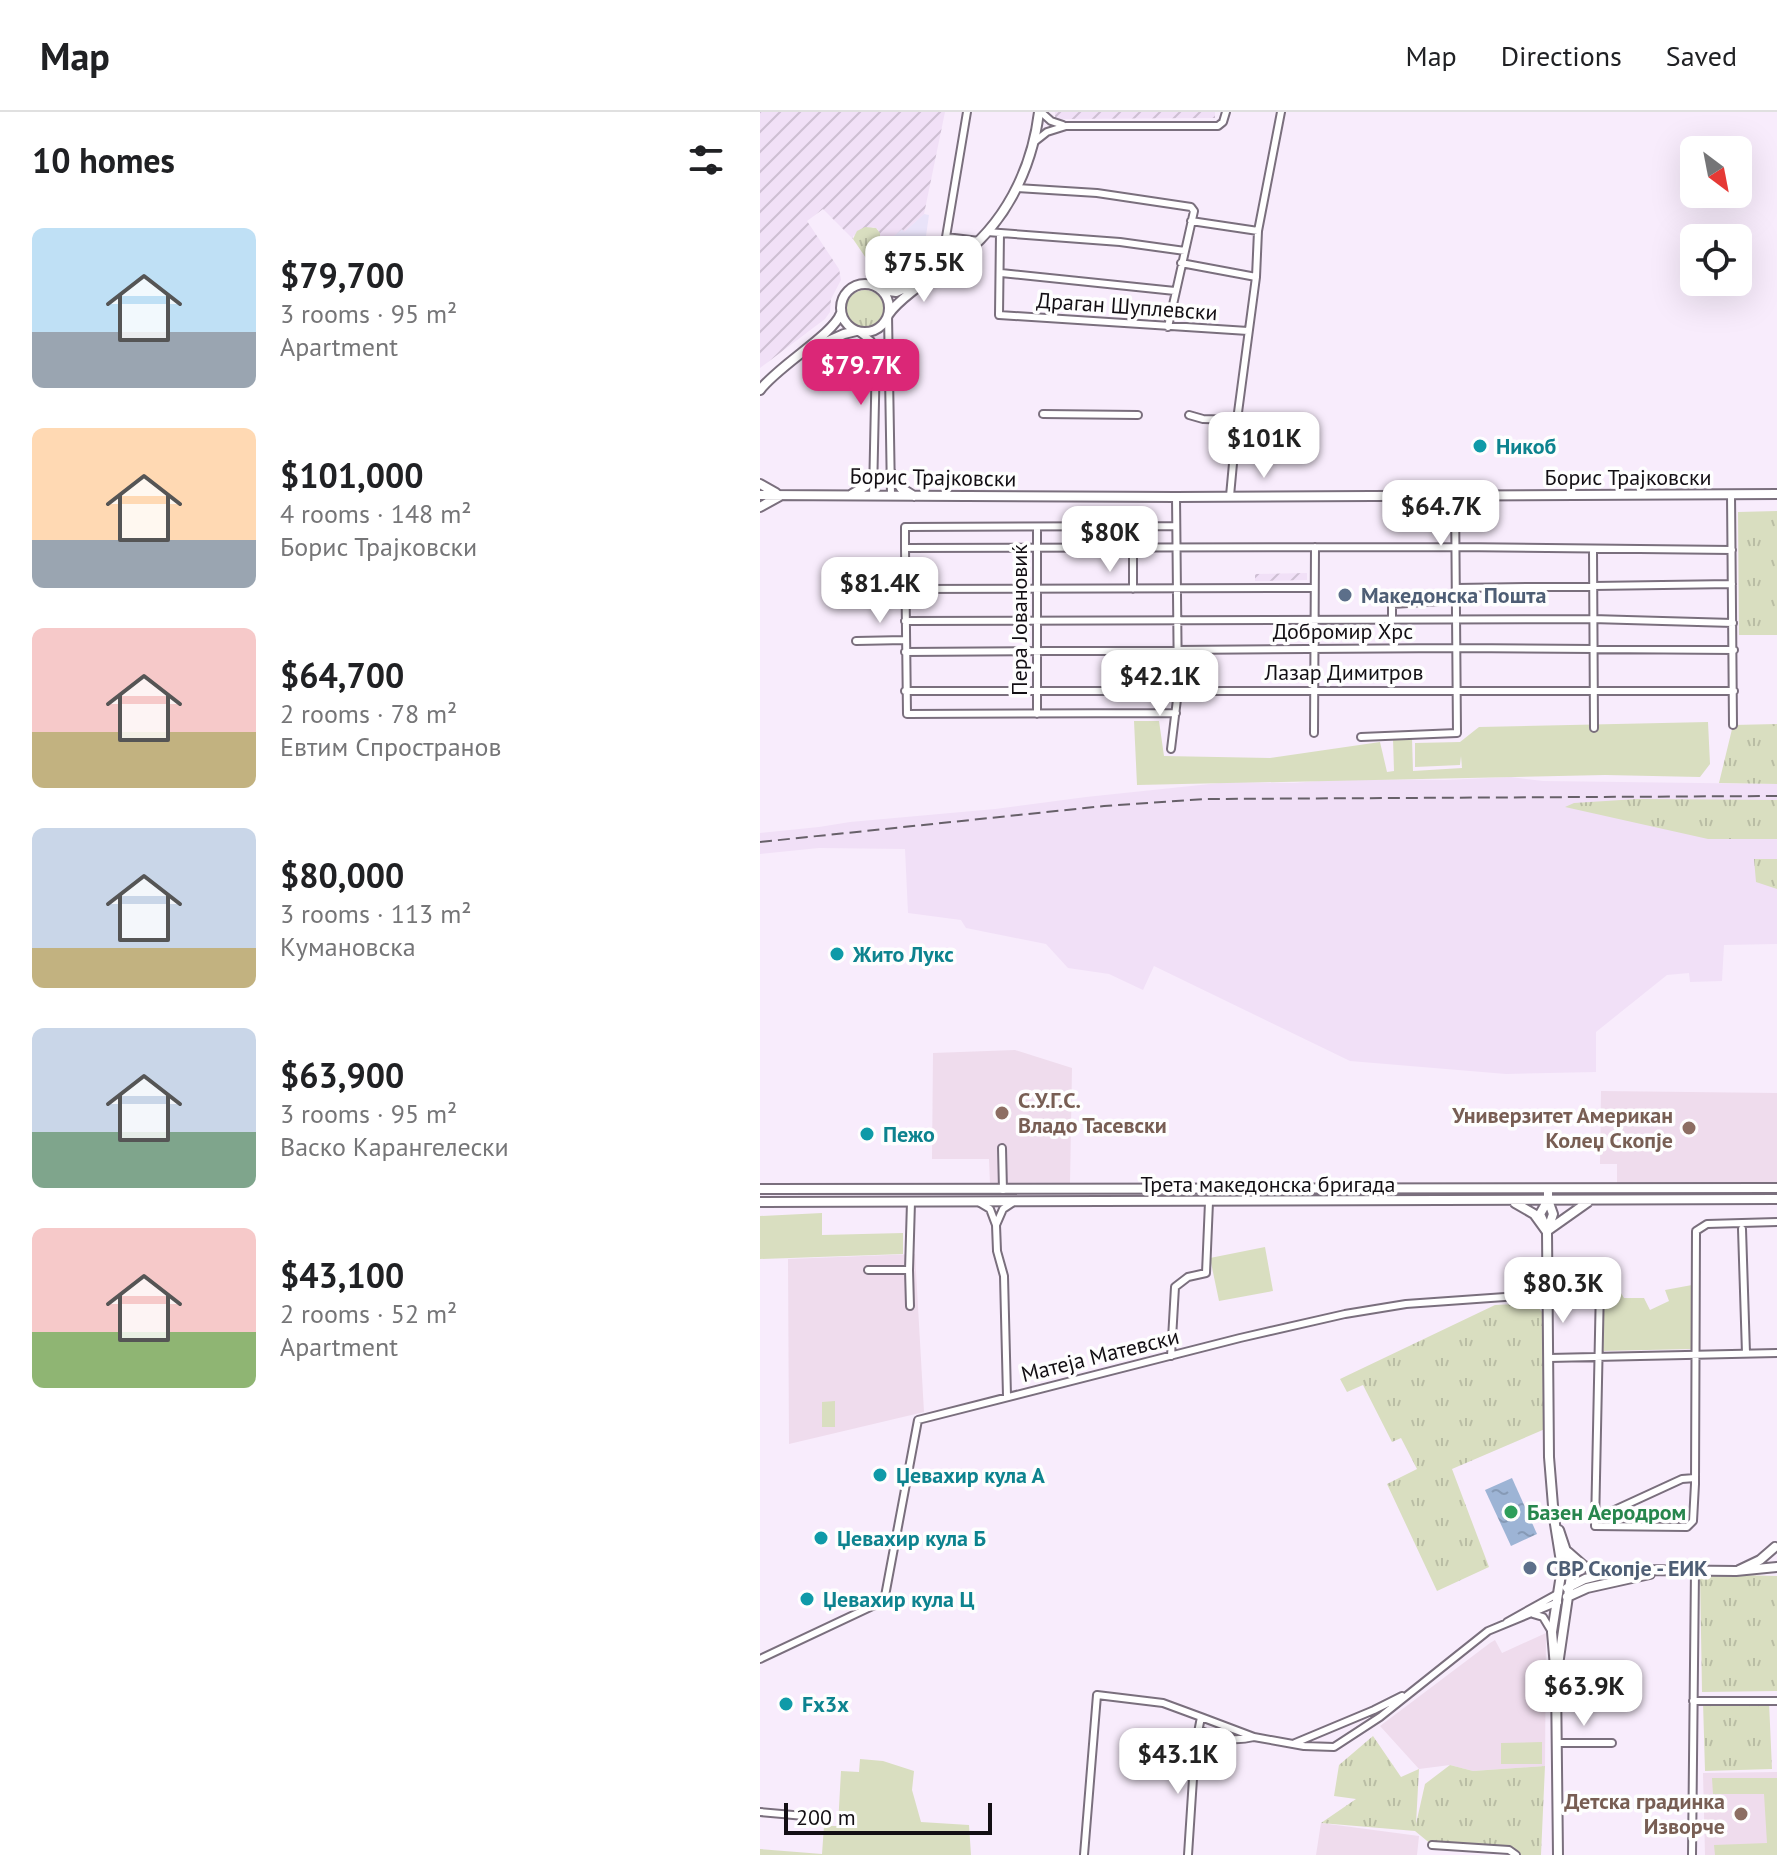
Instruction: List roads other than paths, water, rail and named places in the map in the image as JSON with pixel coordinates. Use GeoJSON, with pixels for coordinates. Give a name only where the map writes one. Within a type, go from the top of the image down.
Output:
{"type":"FeatureCollection","features":[{"type":"Feature","properties":{"kind":"street"},"geometry":{"type":"LineString","coordinates":[[967,112],[946,237],[979,241]]}},
{"type":"Feature","properties":{"kind":"street"},"geometry":{"type":"LineString","coordinates":[[801,352],[844,334],[870,332],[878,328],[888,315],[987,232],[1017,188],[1040,112],[1051,121],[1066,126]]}},
{"type":"Feature","properties":{"kind":"street"},"geometry":{"type":"LineString","coordinates":[[1033,143],[1047,132],[1066,126],[1215,127],[1223,122],[1226,112]]}},
{"type":"Feature","properties":{"kind":"street"},"geometry":{"type":"LineString","coordinates":[[1230,496],[1256,277],[1258,231],[1281,112]]}},
{"type":"Feature","properties":{"kind":"street"},"geometry":{"type":"LineString","coordinates":[[1017,188],[1097,193],[1193,208],[1168,327]]}},
{"type":"Feature","properties":{"kind":"street"},"geometry":{"type":"LineString","coordinates":[[1191,221],[1258,231]]}},
{"type":"Feature","properties":{"kind":"street"},"geometry":{"type":"LineString","coordinates":[[987,232],[1120,242],[1185,251]]}},
{"type":"Feature","properties":{"kind":"street"},"geometry":{"type":"LineString","coordinates":[[1000,233],[1001,273],[1175,291]]}},
{"type":"Feature","properties":{"kind":"street"},"geometry":{"type":"LineString","coordinates":[[1181,263],[1256,277]]}},
{"type":"Feature","properties":{"kind":"street","name":"Драган Шуплевски"},"geometry":{"type":"LineString","coordinates":[[1001,273],[999,315],[1248,331]]}},
{"type":"Feature","properties":{"kind":"street"},"geometry":{"type":"LineString","coordinates":[[760,390],[777,371],[833,328],[841,313],[843,299],[851,289],[869,285],[896,292],[935,275]]}},
{"type":"Feature","properties":{"kind":"street"},"geometry":{"type":"LineString","coordinates":[[881,290],[888,302],[891,495]]}},
{"type":"Feature","properties":{"kind":"street"},"geometry":{"type":"LineString","coordinates":[[841,313],[847,324],[868,338],[875,351],[873,495]]}},
{"type":"Feature","properties":{"kind":"street"},"geometry":{"type":"LineString","coordinates":[[1043,414],[1138,415]]}},
{"type":"Feature","properties":{"kind":"street"},"geometry":{"type":"LineString","coordinates":[[1189,415],[1203,419],[1237,420]]}},
{"type":"Feature","properties":{"kind":"street"},"geometry":{"type":"LineString","coordinates":[[891,473],[901,488],[915,496]]}},
{"type":"Feature","properties":{"kind":"street"},"geometry":{"type":"LineString","coordinates":[[851,495],[866,486],[874,474]]}},
{"type":"Feature","properties":{"kind":"street"},"geometry":{"type":"LineString","coordinates":[[760,484],[780,495]]}},
{"type":"Feature","properties":{"kind":"street"},"geometry":{"type":"LineString","coordinates":[[1731,494],[1733,725]]}},
{"type":"Feature","properties":{"kind":"street","name":"Борис Трајковски"},"geometry":{"type":"LineString","coordinates":[[760,495],[1176,497],[1777,494]]}},
{"type":"Feature","properties":{"kind":"street"},"geometry":{"type":"LineString","coordinates":[[760,507],[780,495]]}},
{"type":"Feature","properties":{"kind":"street"},"geometry":{"type":"LineString","coordinates":[[1361,737],[1457,733],[1455,495]]}},
{"type":"Feature","properties":{"kind":"street"},"geometry":{"type":"LineString","coordinates":[[1171,749],[1178,691],[1176,497]]}},
{"type":"Feature","properties":{"kind":"street"},"geometry":{"type":"LineString","coordinates":[[1176,526],[905,527],[907,714],[1176,713]]}},
{"type":"Feature","properties":{"kind":"street","name":"Пера Јовановиќ"},"geometry":{"type":"LineString","coordinates":[[1037,527],[1037,714]]}},
{"type":"Feature","properties":{"kind":"street"},"geometry":{"type":"LineString","coordinates":[[1314,733],[1315,547]]}},
{"type":"Feature","properties":{"kind":"street"},"geometry":{"type":"LineString","coordinates":[[905,548],[1732,550]]}},
{"type":"Feature","properties":{"kind":"street"},"geometry":{"type":"LineString","coordinates":[[1133,548],[1133,589]]}},
{"type":"Feature","properties":{"kind":"street"},"geometry":{"type":"LineString","coordinates":[[1593,550],[1594,728]]}},
{"type":"Feature","properties":{"kind":"street"},"geometry":{"type":"LineString","coordinates":[[1456,588],[1732,584]]}},
{"type":"Feature","properties":{"kind":"street"},"geometry":{"type":"LineString","coordinates":[[905,589],[1314,588]]}},
{"type":"Feature","properties":{"kind":"street"},"geometry":{"type":"LineString","coordinates":[[1392,620],[1392,604],[1456,600]]}},
{"type":"Feature","properties":{"kind":"street"},"geometry":{"type":"LineString","coordinates":[[905,621],[1592,619],[1733,623]]}},
{"type":"Feature","properties":{"kind":"street"},"geometry":{"type":"LineString","coordinates":[[856,641],[905,640]]}},
{"type":"Feature","properties":{"kind":"street","name":"Добромир Хрс"},"geometry":{"type":"LineString","coordinates":[[905,652],[1456,648],[1734,650]]}},
{"type":"Feature","properties":{"kind":"street","name":"Лазар Димитров"},"geometry":{"type":"LineString","coordinates":[[905,691],[1734,691]]}},
{"type":"Feature","properties":{"kind":"street"},"geometry":{"type":"LineString","coordinates":[[1002,1148],[1003,1190]]}},
{"type":"Feature","properties":{"kind":"street","name":"Трета македонска бригада"},"geometry":{"type":"LineString","coordinates":[[760,1186],[780,1189],[1003,1190],[1777,1188]]}},
{"type":"Feature","properties":{"kind":"street"},"geometry":{"type":"LineString","coordinates":[[1548,1189],[1553,1214],[1547,1232],[1549,1457],[1561,1557],[1562,1597],[1556,1679],[1558,1855]]}},
{"type":"Feature","properties":{"kind":"street"},"geometry":{"type":"LineString","coordinates":[[1765,1199],[1777,1205]]}},
{"type":"Feature","properties":{"kind":"street","name":"Трета македонска бригада"},"geometry":{"type":"LineString","coordinates":[[760,1204],[1777,1199]]}},
{"type":"Feature","properties":{"kind":"street"},"geometry":{"type":"LineString","coordinates":[[1547,1232],[1590,1201]]}},
{"type":"Feature","properties":{"kind":"street"},"geometry":{"type":"LineString","coordinates":[[910,1306],[911,1202]]}},
{"type":"Feature","properties":{"kind":"street"},"geometry":{"type":"LineString","coordinates":[[979,1202],[990,1209],[996,1225],[997,1251],[1004,1276],[1007,1396]]}},
{"type":"Feature","properties":{"kind":"street"},"geometry":{"type":"LineString","coordinates":[[1171,1356],[1175,1287],[1188,1277],[1206,1273],[1209,1202]]}},
{"type":"Feature","properties":{"kind":"street"},"geometry":{"type":"LineString","coordinates":[[1513,1202],[1534,1214],[1547,1232]]}},
{"type":"Feature","properties":{"kind":"street"},"geometry":{"type":"LineString","coordinates":[[996,1225],[1003,1209],[1012,1203]]}},
{"type":"Feature","properties":{"kind":"street"},"geometry":{"type":"LineString","coordinates":[[1595,1522],[1687,1527],[1693,1521],[1696,1231],[1707,1224],[1777,1222]]}},
{"type":"Feature","properties":{"kind":"street"},"geometry":{"type":"LineString","coordinates":[[1742,1229],[1746,1353]]}},
{"type":"Feature","properties":{"kind":"street"},"geometry":{"type":"LineString","coordinates":[[868,1270],[909,1270]]}},
{"type":"Feature","properties":{"kind":"street"},"geometry":{"type":"LineString","coordinates":[[1595,1522],[1600,1286]]}},
{"type":"Feature","properties":{"kind":"street","name":"Матеја Матевски"},"geometry":{"type":"LineString","coordinates":[[760,1659],[881,1602],[885,1596],[918,1420],[1240,1338],[1374,1308],[1483,1296],[1546,1294]]}},
{"type":"Feature","properties":{"kind":"street"},"geometry":{"type":"LineString","coordinates":[[1549,1358],[1777,1353]]}},
{"type":"Feature","properties":{"kind":"street"},"geometry":{"type":"LineString","coordinates":[[1595,1522],[1682,1479],[1695,1478]]}},
{"type":"Feature","properties":{"kind":"street"},"geometry":{"type":"LineString","coordinates":[[1554,1518],[1572,1569],[1552,1632],[1556,1679]]}},
{"type":"Feature","properties":{"kind":"street"},"geometry":{"type":"LineString","coordinates":[[1776,1544],[1777,1560]]}},
{"type":"Feature","properties":{"kind":"street"},"geometry":{"type":"LineString","coordinates":[[1736,1571],[1760,1560],[1776,1544]]}},
{"type":"Feature","properties":{"kind":"street"},"geometry":{"type":"LineString","coordinates":[[1568,1551],[1584,1566],[1605,1574]]}},
{"type":"Feature","properties":{"kind":"street"},"geometry":{"type":"LineString","coordinates":[[1569,1586],[1605,1574],[1635,1570],[1736,1571],[1777,1567]]}},
{"type":"Feature","properties":{"kind":"street"},"geometry":{"type":"LineString","coordinates":[[1692,1855],[1695,1570]]}},
{"type":"Feature","properties":{"kind":"street"},"geometry":{"type":"LineString","coordinates":[[1505,1624],[1587,1588],[1654,1572]]}},
{"type":"Feature","properties":{"kind":"street"},"geometry":{"type":"LineString","coordinates":[[1084,1855],[1097,1695],[1163,1703],[1254,1737],[1292,1744],[1337,1746],[1380,1717],[1488,1631],[1533,1614],[1562,1597]]}},
{"type":"Feature","properties":{"kind":"street"},"geometry":{"type":"LineString","coordinates":[[1533,1614],[1543,1617],[1552,1632]]}},
{"type":"Feature","properties":{"kind":"street"},"geometry":{"type":"LineString","coordinates":[[1292,1744],[1374,1710],[1415,1689]]}},
{"type":"Feature","properties":{"kind":"street"},"geometry":{"type":"LineString","coordinates":[[1693,1701],[1777,1701]]}},
{"type":"Feature","properties":{"kind":"street"},"geometry":{"type":"LineString","coordinates":[[1188,1855],[1201,1717]]}},
{"type":"Feature","properties":{"kind":"street"},"geometry":{"type":"LineString","coordinates":[[1199,1730],[1222,1739],[1254,1737]]}},
{"type":"Feature","properties":{"kind":"street"},"geometry":{"type":"LineString","coordinates":[[1556,1743],[1612,1743]]}},
{"type":"Feature","properties":{"kind":"street"},"geometry":{"type":"LineString","coordinates":[[760,1812],[827,1818]]}},
{"type":"Feature","properties":{"kind":"street"},"geometry":{"type":"LineString","coordinates":[[1432,1845],[1509,1850],[1516,1855]]}},
{"type":"Feature","properties":{"kind":"water","name":"Базен Аеродром"},"geometry":{"type":"Polygon","coordinates":[[[1512,1478],[1537,1534],[1511,1546],[1485,1490],[1512,1478]]]}},
{"type":"Feature","properties":{"kind":"railway"},"geometry":{"type":"LineString","coordinates":[[760,842],[1104,806],[1206,799],[1777,796]]}},
{"type":"Feature","properties":{"kind":"place","name":"Никоб"},"geometry":{"type":"Point","coordinates":[1480,446]}},
{"type":"Feature","properties":{"kind":"place","name":"Македонска Пошта"},"geometry":{"type":"Point","coordinates":[1345,595]}},
{"type":"Feature","properties":{"kind":"place","name":"Жито Лукс"},"geometry":{"type":"Point","coordinates":[837,954]}},
{"type":"Feature","properties":{"kind":"place","name":"С.У.Г.С. Владо Тасевски"},"geometry":{"type":"Point","coordinates":[1002,1113]}},
{"type":"Feature","properties":{"kind":"place","name":"Универзитет Американ Колеџ Скопје"},"geometry":{"type":"Point","coordinates":[1689,1128]}},
{"type":"Feature","properties":{"kind":"place","name":"Пежо"},"geometry":{"type":"Point","coordinates":[867,1134]}},
{"type":"Feature","properties":{"kind":"place","name":"Џевахир кула А"},"geometry":{"type":"Point","coordinates":[880,1475]}},
{"type":"Feature","properties":{"kind":"place","name":"Базен Аеродром"},"geometry":{"type":"Point","coordinates":[1511,1512]}},
{"type":"Feature","properties":{"kind":"place","name":"Џевахир кула Б"},"geometry":{"type":"Point","coordinates":[821,1538]}},
{"type":"Feature","properties":{"kind":"place","name":"СВР Скопје - ЕИК"},"geometry":{"type":"Point","coordinates":[1530,1568]}},
{"type":"Feature","properties":{"kind":"place","name":"Џевахир кула Ц"},"geometry":{"type":"Point","coordinates":[807,1599]}},
{"type":"Feature","properties":{"kind":"place","name":"Fx3x"},"geometry":{"type":"Point","coordinates":[786,1704]}},
{"type":"Feature","properties":{"kind":"place","name":"Детска градинка Изворче"},"geometry":{"type":"Point","coordinates":[1741,1814]}}]}
